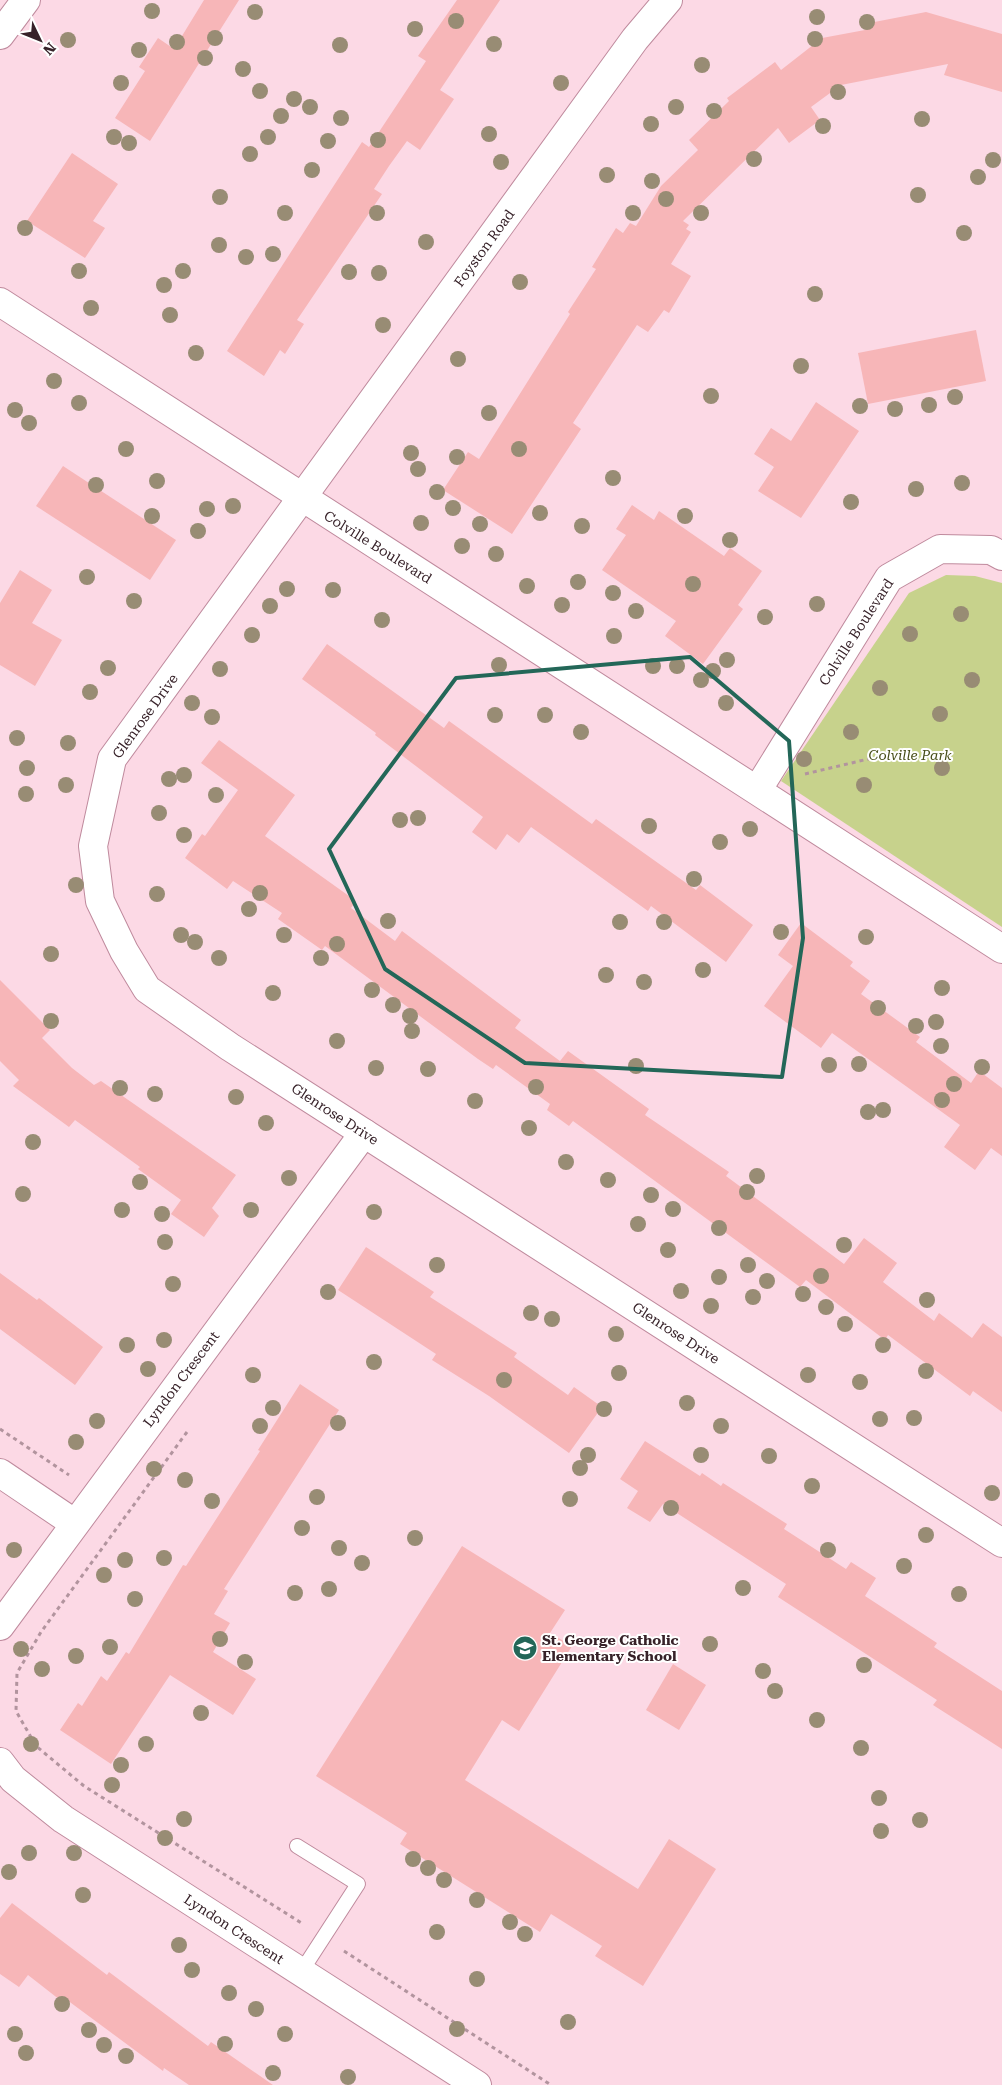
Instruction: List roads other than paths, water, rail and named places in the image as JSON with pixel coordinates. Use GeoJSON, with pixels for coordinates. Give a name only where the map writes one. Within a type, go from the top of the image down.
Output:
{"type":"FeatureCollection","features":[{"type":"Feature","properties":{"kind":"street"},"geometry":{"type":"LineString","coordinates":[[0,35],[26,0]]}},
{"type":"Feature","properties":{"kind":"street","name":"Foyston Road"},"geometry":{"type":"LineString","coordinates":[[302,499],[635,39],[668,0]]}},
{"type":"Feature","properties":{"kind":"street","name":"Colville Boulevard"},"geometry":{"type":"LineString","coordinates":[[0,302],[302,499],[758,788],[1002,949]]}},
{"type":"Feature","properties":{"kind":"street","name":"Glenrose Drive"},"geometry":{"type":"LineString","coordinates":[[302,499],[112,760],[93,846],[100,901],[124,950],[147,989],[230,1047],[1002,1543]]}},
{"type":"Feature","properties":{"kind":"street","name":"Colville Boulevard"},"geometry":{"type":"LineString","coordinates":[[758,788],[889,578],[940,549],[991,550],[1002,556]]}},
{"type":"Feature","properties":{"kind":"street","name":"Lyndon Crescent"},"geometry":{"type":"LineString","coordinates":[[0,1626],[74,1523],[364,1133]]}},
{"type":"Feature","properties":{"kind":"street"},"geometry":{"type":"LineString","coordinates":[[0,1474],[74,1523]]}},
{"type":"Feature","properties":{"kind":"street","name":"Lyndon Crescent"},"geometry":{"type":"LineString","coordinates":[[0,1762],[13,1779],[63,1819],[477,2085]]}},
{"type":"Feature","properties":{"kind":"lane"},"geometry":{"type":"LineString","coordinates":[[297,1846],[358,1884],[301,1972]]}},
{"type":"Feature","properties":{"kind":"place","name":"St. George Catholic Elementary School"},"geometry":{"type":"Point","coordinates":[525,1648]}},
{"type":"Feature","properties":{"kind":"park label","name":"Colville Park"},"geometry":{"type":"Point","coordinates":[910,755]}}]}
